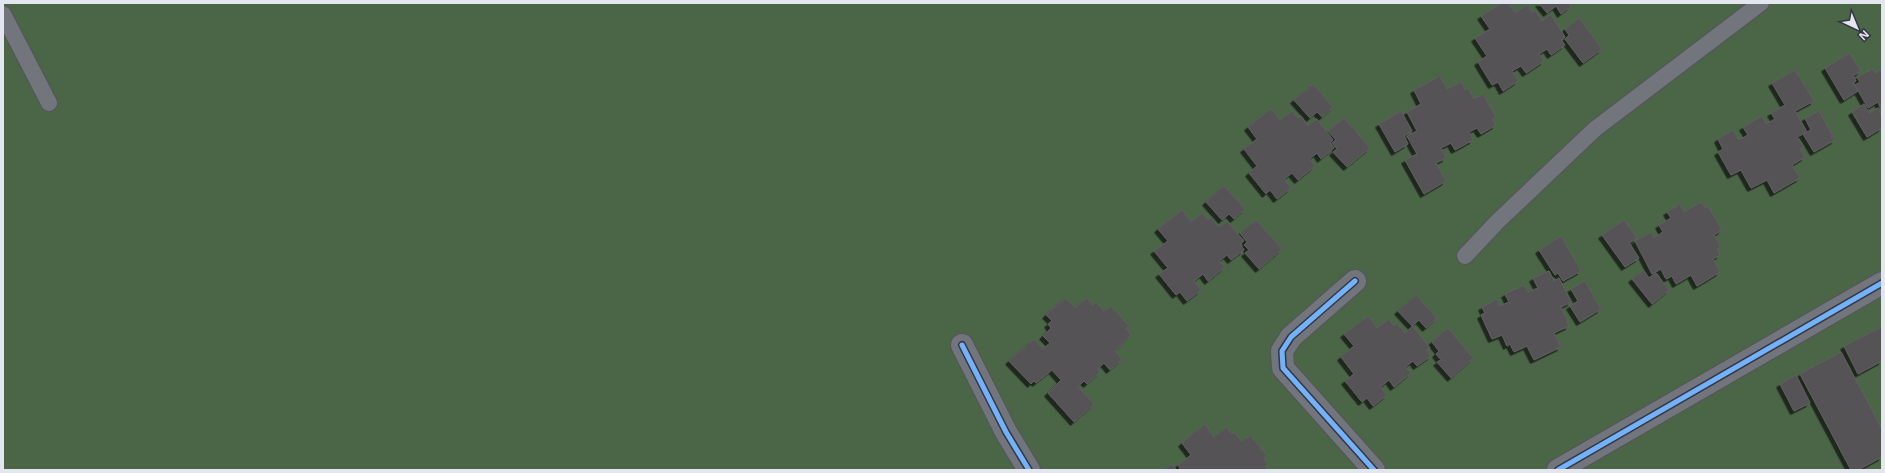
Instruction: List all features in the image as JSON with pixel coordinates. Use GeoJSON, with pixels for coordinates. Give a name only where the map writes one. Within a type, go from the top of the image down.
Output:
{"type":"FeatureCollection","features":[{"type":"Feature","properties":{"kind":"street"},"geometry":{"type":"LineString","coordinates":[[1355,280],[1291,336],[1282,351],[1283,368],[1374,470]]}},
{"type":"Feature","properties":{"kind":"street"},"geometry":{"type":"LineString","coordinates":[[1558,470],[1882,283]]}},
{"type":"Feature","properties":{"kind":"street"},"geometry":{"type":"LineString","coordinates":[[962,345],[1006,432],[1029,470]]}},
{"type":"Feature","properties":{"kind":"lane"},"geometry":{"type":"LineString","coordinates":[[1465,256],[1497,222],[1595,129],[1761,3]]}},
{"type":"Feature","properties":{"kind":"lane"},"geometry":{"type":"LineString","coordinates":[[3,14],[49,103]]}},
{"type":"Feature","properties":{"kind":"green space"},"geometry":{"type":"Polygon","coordinates":[[[3,3],[1882,3],[1882,470],[3,470],[3,3]]]}},
{"type":"Feature","properties":{"kind":"building"},"geometry":{"type":"Polygon","coordinates":[[[1502,3],[1508,3],[1515,13],[1527,5],[1532,12],[1535,10],[1542,21],[1551,14],[1565,37],[1561,40],[1565,45],[1551,55],[1547,49],[1539,54],[1544,61],[1526,73],[1521,66],[1512,71],[1518,81],[1503,91],[1498,82],[1492,85],[1478,62],[1487,56],[1475,38],[1490,29],[1481,16],[1502,3]]]}},
{"type":"Feature","properties":{"kind":"building"},"geometry":{"type":"Polygon","coordinates":[[[1539,3],[1568,3],[1571,6],[1561,14],[1556,6],[1547,13],[1539,3]]]}},
{"type":"Feature","properties":{"kind":"building"},"geometry":{"type":"Polygon","coordinates":[[[1579,18],[1602,49],[1583,63],[1565,39],[1569,35],[1565,29],[1579,18]]]}},
{"type":"Feature","properties":{"kind":"building"},"geometry":{"type":"Polygon","coordinates":[[[1849,53],[1861,71],[1853,76],[1856,81],[1853,83],[1858,91],[1844,100],[1825,68],[1849,53]]]}},
{"type":"Feature","properties":{"kind":"building"},"geometry":{"type":"Polygon","coordinates":[[[1873,69],[1875,73],[1882,69],[1882,110],[1878,102],[1868,108],[1855,85],[1860,82],[1857,77],[1873,69]]]}},
{"type":"Feature","properties":{"kind":"building"},"geometry":{"type":"Polygon","coordinates":[[[1795,70],[1814,101],[1795,111],[1807,132],[1797,137],[1804,147],[1800,149],[1805,157],[1792,165],[1800,178],[1774,193],[1767,180],[1751,188],[1741,170],[1731,175],[1718,152],[1723,149],[1718,139],[1733,130],[1739,140],[1748,135],[1743,127],[1762,116],[1766,124],[1775,119],[1771,113],[1785,105],[1772,83],[1795,70]]]}},
{"type":"Feature","properties":{"kind":"building"},"geometry":{"type":"Polygon","coordinates":[[[1440,76],[1447,89],[1461,82],[1465,90],[1468,88],[1474,99],[1483,94],[1496,117],[1492,119],[1496,125],[1481,134],[1477,128],[1469,132],[1473,140],[1455,150],[1451,143],[1441,148],[1446,158],[1436,163],[1446,181],[1424,194],[1405,160],[1417,154],[1407,136],[1417,131],[1407,112],[1421,104],[1414,90],[1440,76]]]}},
{"type":"Feature","properties":{"kind":"building"},"geometry":{"type":"Polygon","coordinates":[[[1313,84],[1333,107],[1322,117],[1317,112],[1310,118],[1294,100],[1313,84]]]}},
{"type":"Feature","properties":{"kind":"building"},"geometry":{"type":"Polygon","coordinates":[[[1864,104],[1869,113],[1878,108],[1882,116],[1882,128],[1867,137],[1852,112],[1864,104]]]}},
{"type":"Feature","properties":{"kind":"building"},"geometry":{"type":"Polygon","coordinates":[[[1271,109],[1280,120],[1292,111],[1298,118],[1301,116],[1308,126],[1317,119],[1333,140],[1330,143],[1334,148],[1321,159],[1317,153],[1309,159],[1315,166],[1298,180],[1292,173],[1284,179],[1291,188],[1277,199],[1270,190],[1266,194],[1249,173],[1257,166],[1244,149],[1257,139],[1248,127],[1271,109]]]}},
{"type":"Feature","properties":{"kind":"building"},"geometry":{"type":"Polygon","coordinates":[[[1401,111],[1412,131],[1404,136],[1408,144],[1395,152],[1379,124],[1401,111]]]}},
{"type":"Feature","properties":{"kind":"building"},"geometry":{"type":"Polygon","coordinates":[[[1819,111],[1835,140],[1814,152],[1803,134],[1811,130],[1805,118],[1819,111]]]}},
{"type":"Feature","properties":{"kind":"building"},"geometry":{"type":"Polygon","coordinates":[[[1344,118],[1370,148],[1347,167],[1333,152],[1337,149],[1332,143],[1336,140],[1328,131],[1344,118]]]}},
{"type":"Feature","properties":{"kind":"building"},"geometry":{"type":"Polygon","coordinates":[[[1224,186],[1245,209],[1234,219],[1229,214],[1222,220],[1206,202],[1224,186]]]}},
{"type":"Feature","properties":{"kind":"building"},"geometry":{"type":"Polygon","coordinates":[[[1701,202],[1705,208],[1708,206],[1722,230],[1714,235],[1721,247],[1717,249],[1720,255],[1713,259],[1720,272],[1697,286],[1691,275],[1676,284],[1672,276],[1666,279],[1661,269],[1652,274],[1635,241],[1651,232],[1654,238],[1663,232],[1659,225],[1671,218],[1667,212],[1680,204],[1684,212],[1701,202]]]}},
{"type":"Feature","properties":{"kind":"building"},"geometry":{"type":"Polygon","coordinates":[[[1182,210],[1191,222],[1203,213],[1208,220],[1211,217],[1219,227],[1227,221],[1244,241],[1240,244],[1244,250],[1231,260],[1227,255],[1219,261],[1225,267],[1208,281],[1203,274],[1194,281],[1201,290],[1187,301],[1180,292],[1176,295],[1159,274],[1168,268],[1154,251],[1168,241],[1158,229],[1182,210]]]}},
{"type":"Feature","properties":{"kind":"building"},"geometry":{"type":"Polygon","coordinates":[[[1256,220],[1282,249],[1259,269],[1245,253],[1249,250],[1244,245],[1247,242],[1240,233],[1256,220]]]}},
{"type":"Feature","properties":{"kind":"building"},"geometry":{"type":"Polygon","coordinates":[[[1624,220],[1637,238],[1629,243],[1639,258],[1625,267],[1602,235],[1624,220]]]}},
{"type":"Feature","properties":{"kind":"building"},"geometry":{"type":"Polygon","coordinates":[[[1561,236],[1581,271],[1563,281],[1558,273],[1555,275],[1539,250],[1561,236]]]}},
{"type":"Feature","properties":{"kind":"building"},"geometry":{"type":"Polygon","coordinates":[[[1643,270],[1649,278],[1656,273],[1669,290],[1652,304],[1632,279],[1643,270]]]}},
{"type":"Feature","properties":{"kind":"building"},"geometry":{"type":"Polygon","coordinates":[[[1549,271],[1554,281],[1559,278],[1571,302],[1561,307],[1569,326],[1554,333],[1561,347],[1534,360],[1527,346],[1514,352],[1510,344],[1507,346],[1502,335],[1492,339],[1481,315],[1485,313],[1482,307],[1497,299],[1500,306],[1509,302],[1505,294],[1524,285],[1528,292],[1538,288],[1533,278],[1549,271]]]}},
{"type":"Feature","properties":{"kind":"building"},"geometry":{"type":"Polygon","coordinates":[[[1585,281],[1601,309],[1580,322],[1570,306],[1578,301],[1571,289],[1585,281]]]}},
{"type":"Feature","properties":{"kind":"building"},"geometry":{"type":"Polygon","coordinates":[[[1416,295],[1437,318],[1426,328],[1419,320],[1412,326],[1398,311],[1416,295]]]}},
{"type":"Feature","properties":{"kind":"building"},"geometry":{"type":"Polygon","coordinates":[[[1065,298],[1076,308],[1087,298],[1093,305],[1096,302],[1104,311],[1111,306],[1129,326],[1126,329],[1131,335],[1115,351],[1122,359],[1110,370],[1104,363],[1098,369],[1100,372],[1087,384],[1084,381],[1078,387],[1094,404],[1074,422],[1048,393],[1061,380],[1052,370],[1036,383],[1034,381],[1031,384],[1009,361],[1034,339],[1043,349],[1050,343],[1043,336],[1051,328],[1048,324],[1052,321],[1046,315],[1065,298]]]}},
{"type":"Feature","properties":{"kind":"building"},"geometry":{"type":"Polygon","coordinates":[[[1368,316],[1377,328],[1389,319],[1394,326],[1397,323],[1405,333],[1413,326],[1430,348],[1426,350],[1431,356],[1417,366],[1413,361],[1405,367],[1411,373],[1394,387],[1389,380],[1380,387],[1387,395],[1373,406],[1367,398],[1362,402],[1345,381],[1354,374],[1341,357],[1354,346],[1344,334],[1368,316]]]}},
{"type":"Feature","properties":{"kind":"building"},"geometry":{"type":"Polygon","coordinates":[[[1882,327],[1882,361],[1858,374],[1844,346],[1882,327]]]}},
{"type":"Feature","properties":{"kind":"building"},"geometry":{"type":"Polygon","coordinates":[[[1448,328],[1473,358],[1451,378],[1437,362],[1441,360],[1436,354],[1439,351],[1432,342],[1448,328]]]}},
{"type":"Feature","properties":{"kind":"building"},"geometry":{"type":"Polygon","coordinates":[[[1841,352],[1882,429],[1882,457],[1858,470],[1851,470],[1800,374],[1841,352]]]}},
{"type":"Feature","properties":{"kind":"building"},"geometry":{"type":"Polygon","coordinates":[[[1796,375],[1810,403],[1794,411],[1780,384],[1796,375]]]}},
{"type":"Feature","properties":{"kind":"building"},"geometry":{"type":"Polygon","coordinates":[[[1205,424],[1214,437],[1226,427],[1232,434],[1234,432],[1242,442],[1250,435],[1267,456],[1264,458],[1268,464],[1261,470],[1181,470],[1178,465],[1191,455],[1182,443],[1205,424]]]}},
{"type":"Feature","properties":{"kind":"building"},"geometry":{"type":"Polygon","coordinates":[[[1171,464],[1177,470],[1164,470],[1171,464]]]}},
{"type":"Feature","properties":{"kind":"cycle path"},"geometry":{"type":"LineString","coordinates":[[1355,281],[1291,337],[1282,351],[1283,368],[1374,470]]}},
{"type":"Feature","properties":{"kind":"cycle path"},"geometry":{"type":"LineString","coordinates":[[1558,470],[1882,283]]}},
{"type":"Feature","properties":{"kind":"cycle path"},"geometry":{"type":"LineString","coordinates":[[962,345],[1006,432],[1029,470]]}}]}
